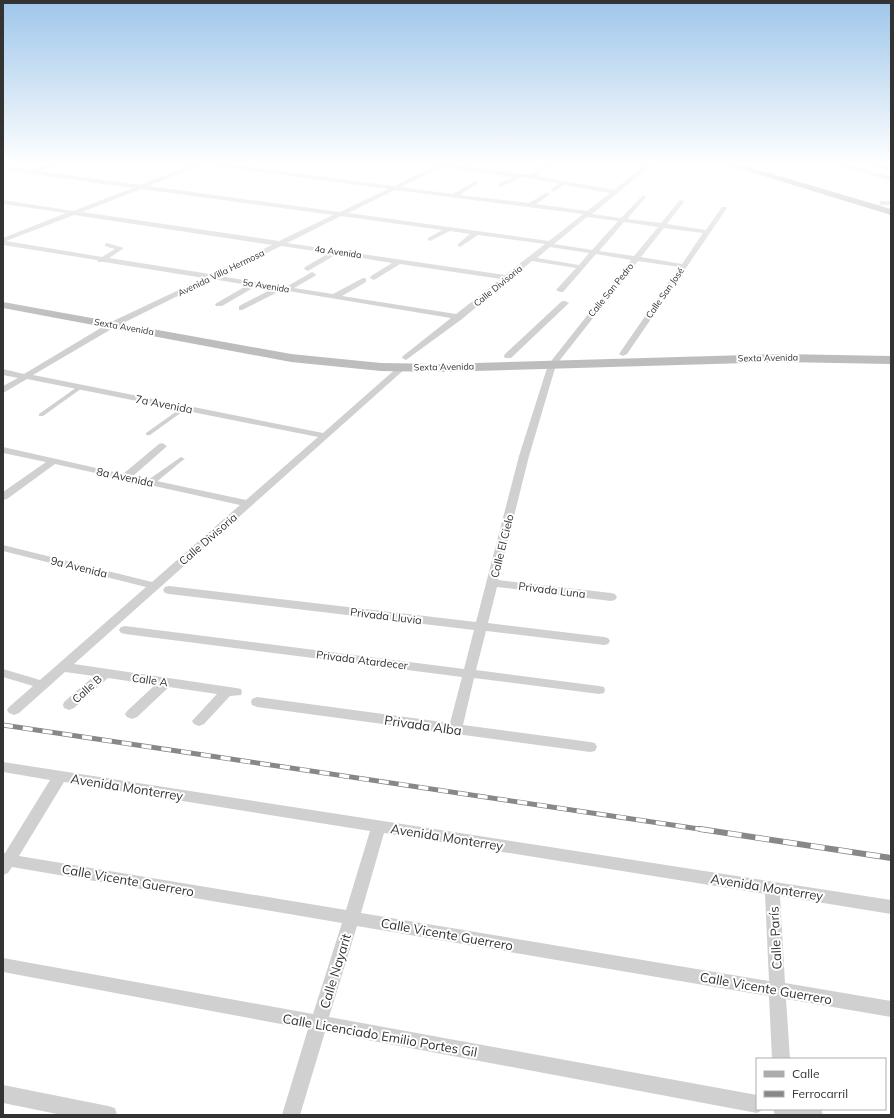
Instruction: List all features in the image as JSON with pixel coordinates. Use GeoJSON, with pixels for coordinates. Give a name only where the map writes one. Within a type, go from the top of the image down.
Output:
{"type":"FeatureCollection","features":[{"type":"Feature","properties":{"kind":"main road","name":"Sexta Avenida"},"geometry":{"type":"LineString","coordinates":[[3,296],[302,349],[404,363],[508,356],[556,360],[623,354],[772,348],[891,350]]}},
{"type":"Feature","properties":{"kind":"main road","name":"Sexta Avenida"},"geometry":{"type":"LineString","coordinates":[[3,305],[292,358],[337,364],[781,358],[891,360]]}},
{"type":"Feature","properties":{"kind":"street"},"geometry":{"type":"LineString","coordinates":[[3,242],[66,216]]}},
{"type":"Feature","properties":{"kind":"street","name":"4a Avenida"},"geometry":{"type":"LineString","coordinates":[[95,216],[508,278]]}},
{"type":"Feature","properties":{"kind":"street","name":"Avenida Villa Hermosa"},"geometry":{"type":"LineString","coordinates":[[3,390],[112,325],[210,279],[337,216]]}},
{"type":"Feature","properties":{"kind":"street"},"geometry":{"type":"LineString","coordinates":[[357,216],[550,244],[684,266]]}},
{"type":"Feature","properties":{"kind":"street","name":"Calle Divisoria"},"geometry":{"type":"LineString","coordinates":[[14,710],[325,436],[404,363],[456,319],[585,216]]}},
{"type":"Feature","properties":{"kind":"street"},"geometry":{"type":"LineString","coordinates":[[601,216],[707,232]]}},
{"type":"Feature","properties":{"kind":"street"},"geometry":{"type":"LineString","coordinates":[[560,290],[626,216]]}},
{"type":"Feature","properties":{"kind":"street","name":"Calle San Pedro"},"geometry":{"type":"LineString","coordinates":[[556,360],[670,216]]}},
{"type":"Feature","properties":{"kind":"street","name":"Calle San José"},"geometry":{"type":"LineString","coordinates":[[623,354],[718,216]]}},
{"type":"Feature","properties":{"kind":"street"},"geometry":{"type":"LineString","coordinates":[[430,239],[449,229]]}},
{"type":"Feature","properties":{"kind":"street"},"geometry":{"type":"LineString","coordinates":[[460,245],[476,233]]}},
{"type":"Feature","properties":{"kind":"street","name":"5a Avenida"},"geometry":{"type":"LineString","coordinates":[[3,242],[99,261]]}},
{"type":"Feature","properties":{"kind":"street"},"geometry":{"type":"LineString","coordinates":[[99,261],[121,248],[107,245]]}},
{"type":"Feature","properties":{"kind":"street","name":"5a Avenida"},"geometry":{"type":"LineString","coordinates":[[3,248],[287,289],[456,319]]}},
{"type":"Feature","properties":{"kind":"street"},"geometry":{"type":"LineString","coordinates":[[287,289],[336,252]]}},
{"type":"Feature","properties":{"kind":"street"},"geometry":{"type":"LineString","coordinates":[[532,259],[581,267]]}},
{"type":"Feature","properties":{"kind":"street"},"geometry":{"type":"LineString","coordinates":[[374,278],[399,261]]}},
{"type":"Feature","properties":{"kind":"street","name":"5a Avenida"},"geometry":{"type":"LineString","coordinates":[[210,279],[249,288],[327,297],[366,304]]}},
{"type":"Feature","properties":{"kind":"street"},"geometry":{"type":"LineString","coordinates":[[327,297],[363,280]]}},
{"type":"Feature","properties":{"kind":"street"},"geometry":{"type":"LineString","coordinates":[[219,304],[249,288]]}},
{"type":"Feature","properties":{"kind":"street"},"geometry":{"type":"LineString","coordinates":[[242,308],[273,291]]}},
{"type":"Feature","properties":{"kind":"street"},"geometry":{"type":"LineString","coordinates":[[508,356],[565,303]]}},
{"type":"Feature","properties":{"kind":"street","name":"Calle El Cielo"},"geometry":{"type":"LineString","coordinates":[[456,729],[524,456],[556,360]]}},
{"type":"Feature","properties":{"kind":"street","name":"7a Avenida"},"geometry":{"type":"LineString","coordinates":[[3,372],[325,436]]}},
{"type":"Feature","properties":{"kind":"street"},"geometry":{"type":"LineString","coordinates":[[41,415],[80,387]]}},
{"type":"Feature","properties":{"kind":"street"},"geometry":{"type":"LineString","coordinates":[[148,434],[184,408]]}},
{"type":"Feature","properties":{"kind":"street"},"geometry":{"type":"LineString","coordinates":[[125,477],[162,446]]}},
{"type":"Feature","properties":{"kind":"street","name":"8a Avenida"},"geometry":{"type":"LineString","coordinates":[[3,450],[248,504]]}},
{"type":"Feature","properties":{"kind":"street"},"geometry":{"type":"LineString","coordinates":[[150,482],[181,459]]}},
{"type":"Feature","properties":{"kind":"street"},"geometry":{"type":"LineString","coordinates":[[3,497],[54,461]]}},
{"type":"Feature","properties":{"kind":"street","name":"9a Avenida"},"geometry":{"type":"LineString","coordinates":[[3,548],[154,586]]}},
{"type":"Feature","properties":{"kind":"street","name":"Privada Luna"},"geometry":{"type":"LineString","coordinates":[[492,583],[611,597]]}},
{"type":"Feature","properties":{"kind":"street","name":"Privada Lluvia"},"geometry":{"type":"LineString","coordinates":[[169,590],[604,641]]}},
{"type":"Feature","properties":{"kind":"street","name":"Privada Atardecer"},"geometry":{"type":"LineString","coordinates":[[125,630],[599,690]]}},
{"type":"Feature","properties":{"kind":"street","name":"Calle A"},"geometry":{"type":"LineString","coordinates":[[63,667],[232,691],[199,721]]}},
{"type":"Feature","properties":{"kind":"street"},"geometry":{"type":"LineString","coordinates":[[3,673],[43,685]]}},
{"type":"Feature","properties":{"kind":"street","name":"Calle B"},"geometry":{"type":"LineString","coordinates":[[69,705],[104,673]]}},
{"type":"Feature","properties":{"kind":"street"},"geometry":{"type":"LineString","coordinates":[[132,714],[166,682]]}},
{"type":"Feature","properties":{"kind":"street","name":"Privada Alba"},"geometry":{"type":"LineString","coordinates":[[257,702],[590,747]]}},
{"type":"Feature","properties":{"kind":"street","name":"Avenida Monterrey"},"geometry":{"type":"LineString","coordinates":[[3,768],[891,907]]}},
{"type":"Feature","properties":{"kind":"street"},"geometry":{"type":"LineString","coordinates":[[5,862],[60,776]]}},
{"type":"Feature","properties":{"kind":"street","name":"Calle Nayarit"},"geometry":{"type":"LineString","coordinates":[[291,1115],[379,826]]}},
{"type":"Feature","properties":{"kind":"street","name":"Calle Vicente Guerrero"},"geometry":{"type":"LineString","coordinates":[[5,862],[891,1008]]}},
{"type":"Feature","properties":{"kind":"street","name":"Calle París"},"geometry":{"type":"LineString","coordinates":[[772,888],[781,1058]]}},
{"type":"Feature","properties":{"kind":"street","name":"Calle Licenciado Emilio Portes Gil"},"geometry":{"type":"LineString","coordinates":[[3,965],[756,1104]]}},
{"type":"Feature","properties":{"kind":"street"},"geometry":{"type":"LineString","coordinates":[[3,1094],[108,1115]]}},
{"type":"Feature","properties":{"kind":"street"},"geometry":{"type":"LineString","coordinates":[[788,1110],[814,1115]]}},
{"type":"Feature","properties":{"kind":"railway"},"geometry":{"type":"LineString","coordinates":[[3,725],[706,830]]}},
{"type":"Feature","properties":{"kind":"railway"},"geometry":{"type":"LineString","coordinates":[[700,829],[891,858]]}}]}
